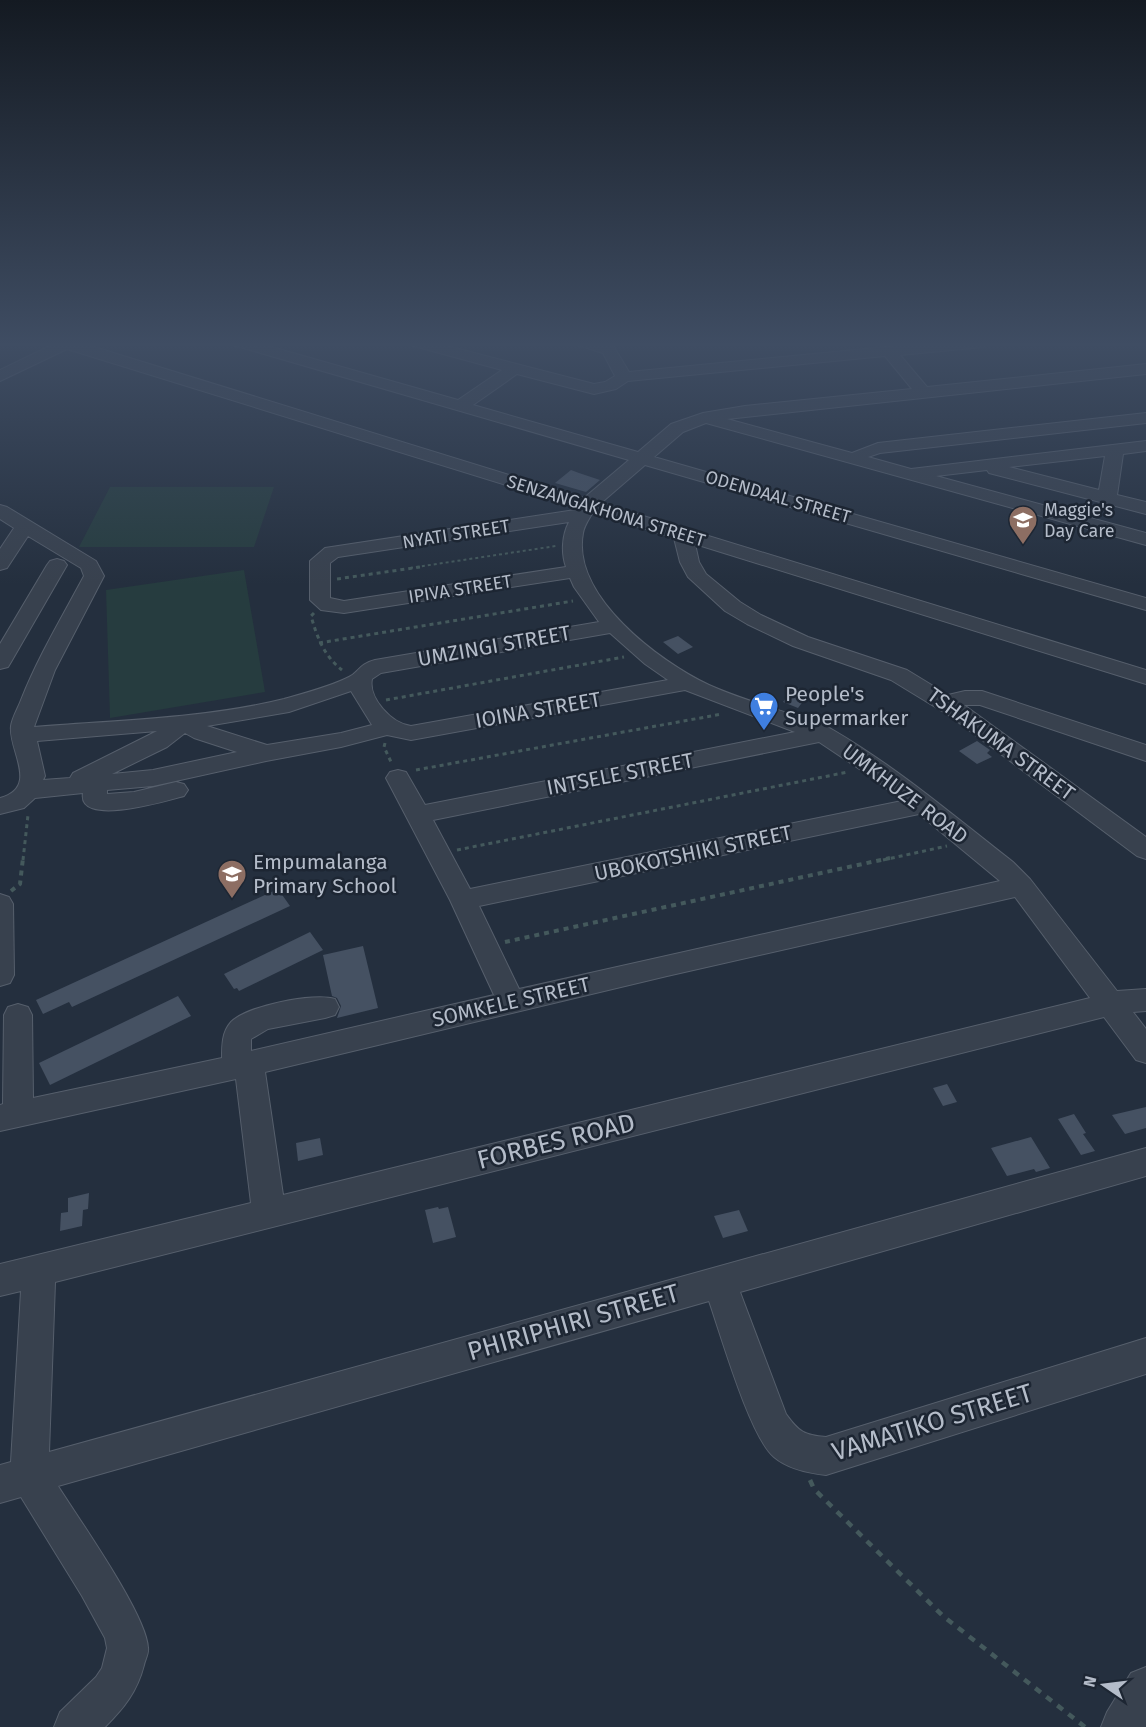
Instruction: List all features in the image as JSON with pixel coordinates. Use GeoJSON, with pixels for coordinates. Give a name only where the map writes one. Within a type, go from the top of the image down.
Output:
{"type":"FeatureCollection","features":[{"type":"Feature","properties":{"kind":"street","name":"SENZANGAKHONA STREET"},"geometry":{"type":"LineString","coordinates":[[313,423],[583,510],[683,535],[1146,677]]}},
{"type":"Feature","properties":{"kind":"street","name":"ODENDAAL STREET"},"geometry":{"type":"LineString","coordinates":[[518,423],[1146,603]]}},
{"type":"Feature","properties":{"kind":"street"},"geometry":{"type":"LineString","coordinates":[[583,510],[677,428],[691,423]]}},
{"type":"Feature","properties":{"kind":"street"},"geometry":{"type":"LineString","coordinates":[[720,423],[1146,539]]}},
{"type":"Feature","properties":{"kind":"street"},"geometry":{"type":"LineString","coordinates":[[855,460],[860,454],[878,448],[1105,423]]}},
{"type":"Feature","properties":{"kind":"street"},"geometry":{"type":"LineString","coordinates":[[906,475],[1146,446]]}},
{"type":"Feature","properties":{"kind":"street"},"geometry":{"type":"LineString","coordinates":[[1107,498],[1115,450]]}},
{"type":"Feature","properties":{"kind":"street"},"geometry":{"type":"LineString","coordinates":[[981,465],[1146,508]]}},
{"type":"Feature","properties":{"kind":"street","name":"UMKHUZE ROAD"},"geometry":{"type":"LineString","coordinates":[[583,510],[573,533],[577,571],[589,598],[613,626],[686,682],[823,734],[873,767],[1004,869],[1021,886],[1146,1051]]}},
{"type":"Feature","properties":{"kind":"street","name":"NYATI STREET"},"geometry":{"type":"LineString","coordinates":[[319,582],[320,561],[332,552],[583,510]]}},
{"type":"Feature","properties":{"kind":"street"},"geometry":{"type":"LineString","coordinates":[[0,511],[89,565],[94,576],[15,730],[33,776],[26,793],[15,802],[0,806]]}},
{"type":"Feature","properties":{"kind":"street"},"geometry":{"type":"LineString","coordinates":[[0,564],[25,526]]}},
{"type":"Feature","properties":{"kind":"street","name":"TSHAKUMA STREET"},"geometry":{"type":"LineString","coordinates":[[683,535],[690,565],[699,578],[724,601],[754,622],[781,634],[899,675],[945,703],[1146,850]]}},
{"type":"Feature","properties":{"kind":"street"},"geometry":{"type":"LineString","coordinates":[[0,662],[57,565]]}},
{"type":"Feature","properties":{"kind":"street","name":"IPIVA STREET"},"geometry":{"type":"LineString","coordinates":[[323,604],[344,607],[577,571]]}},
{"type":"Feature","properties":{"kind":"street"},"geometry":{"type":"LineString","coordinates":[[319,582],[320,600],[323,604]]}},
{"type":"Feature","properties":{"kind":"street","name":"UMZINGI STREET"},"geometry":{"type":"LineString","coordinates":[[15,730],[184,722],[290,705],[367,674],[613,626]]}},
{"type":"Feature","properties":{"kind":"street"},"geometry":{"type":"LineString","coordinates":[[367,674],[360,688],[389,729]]}},
{"type":"Feature","properties":{"kind":"street","name":"IOINA STREET"},"geometry":{"type":"LineString","coordinates":[[69,785],[153,778],[389,729],[411,733],[686,682]]}},
{"type":"Feature","properties":{"kind":"street"},"geometry":{"type":"LineString","coordinates":[[945,703],[965,698],[982,698],[1146,753]]}},
{"type":"Feature","properties":{"kind":"street"},"geometry":{"type":"LineString","coordinates":[[26,793],[69,785],[159,742],[184,722],[202,733],[266,753]]}},
{"type":"Feature","properties":{"kind":"street","name":"INTSELE STREET"},"geometry":{"type":"LineString","coordinates":[[417,815],[823,734]]}},
{"type":"Feature","properties":{"kind":"street"},"geometry":{"type":"LineString","coordinates":[[397,776],[463,900],[512,1002]]}},
{"type":"Feature","properties":{"kind":"street"},"geometry":{"type":"LineString","coordinates":[[96,784],[94,798],[101,803],[114,803],[214,782]]}},
{"type":"Feature","properties":{"kind":"street","name":"UBOKOTSHIKI STREET"},"geometry":{"type":"LineString","coordinates":[[463,900],[922,806]]}},
{"type":"Feature","properties":{"kind":"street","name":"SOMKELE STREET"},"geometry":{"type":"LineString","coordinates":[[9,1116],[243,1066],[1021,886]]}},
{"type":"Feature","properties":{"kind":"street"},"geometry":{"type":"LineString","coordinates":[[0,975],[3,905]]}},
{"type":"Feature","properties":{"kind":"street","name":"FORBES ROAD"},"geometry":{"type":"LineString","coordinates":[[0,1280],[1112,1004],[1146,1000]]}},
{"type":"Feature","properties":{"kind":"street"},"geometry":{"type":"LineString","coordinates":[[269,1214],[237,1037],[242,1029],[268,1018],[325,1007]]}},
{"type":"Feature","properties":{"kind":"street"},"geometry":{"type":"LineString","coordinates":[[9,1116],[18,1015]]}},
{"type":"Feature","properties":{"kind":"street","name":"PHIRIPHIRI STREET"},"geometry":{"type":"LineString","coordinates":[[8,1487],[719,1281],[1146,1162]]}},
{"type":"Feature","properties":{"kind":"street"},"geometry":{"type":"LineString","coordinates":[[39,1271],[8,1487],[96,1582],[123,1631],[128,1648],[120,1677],[111,1692],[75,1727]]}},
{"type":"Feature","properties":{"kind":"street"},"geometry":{"type":"LineString","coordinates":[[719,1281],[772,1426],[779,1437],[795,1452]]}},
{"type":"Feature","properties":{"kind":"street","name":"VAMATIKO STREET"},"geometry":{"type":"LineString","coordinates":[[795,1452],[826,1456],[1146,1356]]}},
{"type":"Feature","properties":{"kind":"street"},"geometry":{"type":"LineString","coordinates":[[1122,1727],[1146,1688]]}},
{"type":"Feature","properties":{"kind":"path"},"geometry":{"type":"LineString","coordinates":[[319,582],[573,544]]}},
{"type":"Feature","properties":{"kind":"path"},"geometry":{"type":"LineString","coordinates":[[320,643],[589,598]]}},
{"type":"Feature","properties":{"kind":"path"},"geometry":{"type":"LineString","coordinates":[[323,604],[311,616],[320,643],[334,665],[367,674]]}},
{"type":"Feature","properties":{"kind":"path"},"geometry":{"type":"LineString","coordinates":[[369,703],[647,653]]}},
{"type":"Feature","properties":{"kind":"path"},"geometry":{"type":"LineString","coordinates":[[389,729],[384,747],[397,776],[712,717],[749,707]]}},
{"type":"Feature","properties":{"kind":"path"},"geometry":{"type":"LineString","coordinates":[[438,854],[873,767]]}},
{"type":"Feature","properties":{"kind":"path"},"geometry":{"type":"LineString","coordinates":[[3,905],[20,884],[29,804],[26,793]]}},
{"type":"Feature","properties":{"kind":"path"},"geometry":{"type":"LineString","coordinates":[[485,946],[969,842]]}},
{"type":"Feature","properties":{"kind":"path"},"geometry":{"type":"LineString","coordinates":[[795,1452],[814,1489],[944,1616],[1085,1727]]}},
{"type":"Feature","properties":{"kind":"green space"},"geometry":{"type":"Polygon","coordinates":[[[110,487],[274,487],[254,547],[79,547],[110,487]]]}},
{"type":"Feature","properties":{"kind":"green space"},"geometry":{"type":"Polygon","coordinates":[[[244,570],[265,692],[110,718],[106,590],[244,570]]]}},
{"type":"Feature","properties":{"kind":"building"},"geometry":{"type":"Polygon","coordinates":[[[571,470],[600,480],[586,492],[555,483],[571,470]]]}},
{"type":"Feature","properties":{"kind":"building"},"geometry":{"type":"Polygon","coordinates":[[[678,636],[693,647],[678,654],[663,642],[678,636]]]}},
{"type":"Feature","properties":{"kind":"building"},"geometry":{"type":"Polygon","coordinates":[[[794,687],[810,692],[798,708],[783,702],[794,687]]]}},
{"type":"Feature","properties":{"kind":"building"},"geometry":{"type":"Polygon","coordinates":[[[977,741],[990,750],[987,753],[992,757],[977,764],[959,751],[977,741]]]}},
{"type":"Feature","properties":{"kind":"building","name":"Empumalanga Primary School"},"geometry":{"type":"Polygon","coordinates":[[[278,889],[290,906],[72,1007],[69,1002],[43,1014],[36,1000],[278,889]]]}},
{"type":"Feature","properties":{"kind":"building"},"geometry":{"type":"Polygon","coordinates":[[[310,932],[323,950],[239,991],[237,988],[234,989],[224,974],[310,932]]]}},
{"type":"Feature","properties":{"kind":"building","name":"Empumalanga Primary School"},"geometry":{"type":"Polygon","coordinates":[[[363,946],[378,1008],[337,1018],[341,1006],[337,998],[332,996],[323,955],[363,946]]]}},
{"type":"Feature","properties":{"kind":"building","name":"Empumalanga Primary School"},"geometry":{"type":"Polygon","coordinates":[[[178,996],[191,1016],[50,1085],[39,1063],[178,996]]]}},
{"type":"Feature","properties":{"kind":"building"},"geometry":{"type":"Polygon","coordinates":[[[947,1084],[957,1102],[943,1106],[933,1088],[947,1084]]]}},
{"type":"Feature","properties":{"kind":"building"},"geometry":{"type":"Polygon","coordinates":[[[1146,1107],[1146,1128],[1125,1134],[1112,1115],[1146,1107]]]}},
{"type":"Feature","properties":{"kind":"building"},"geometry":{"type":"Polygon","coordinates":[[[1074,1114],[1086,1133],[1083,1134],[1095,1151],[1081,1155],[1058,1119],[1074,1114]]]}},
{"type":"Feature","properties":{"kind":"building"},"geometry":{"type":"Polygon","coordinates":[[[1031,1137],[1050,1168],[1036,1172],[1034,1169],[1007,1176],[991,1148],[1031,1137]]]}},
{"type":"Feature","properties":{"kind":"building"},"geometry":{"type":"Polygon","coordinates":[[[320,1138],[323,1155],[298,1161],[296,1143],[320,1138]]]}},
{"type":"Feature","properties":{"kind":"building"},"geometry":{"type":"Polygon","coordinates":[[[89,1193],[88,1209],[83,1210],[82,1226],[60,1231],[61,1213],[68,1212],[68,1198],[89,1193]]]}},
{"type":"Feature","properties":{"kind":"building"},"geometry":{"type":"Polygon","coordinates":[[[438,1207],[439,1209],[448,1207],[456,1237],[433,1243],[425,1210],[438,1207]]]}},
{"type":"Feature","properties":{"kind":"building"},"geometry":{"type":"Polygon","coordinates":[[[739,1210],[748,1231],[723,1238],[714,1216],[739,1210]]]}},
{"type":"Feature","properties":{"kind":"place","name":"Maggie's Day Care"},"geometry":{"type":"Point","coordinates":[1023,546]}},
{"type":"Feature","properties":{"kind":"place","name":"People's Supermarker"},"geometry":{"type":"Point","coordinates":[764,732]}},
{"type":"Feature","properties":{"kind":"place","name":"Empumalanga Primary School"},"geometry":{"type":"Point","coordinates":[232,900]}}]}
